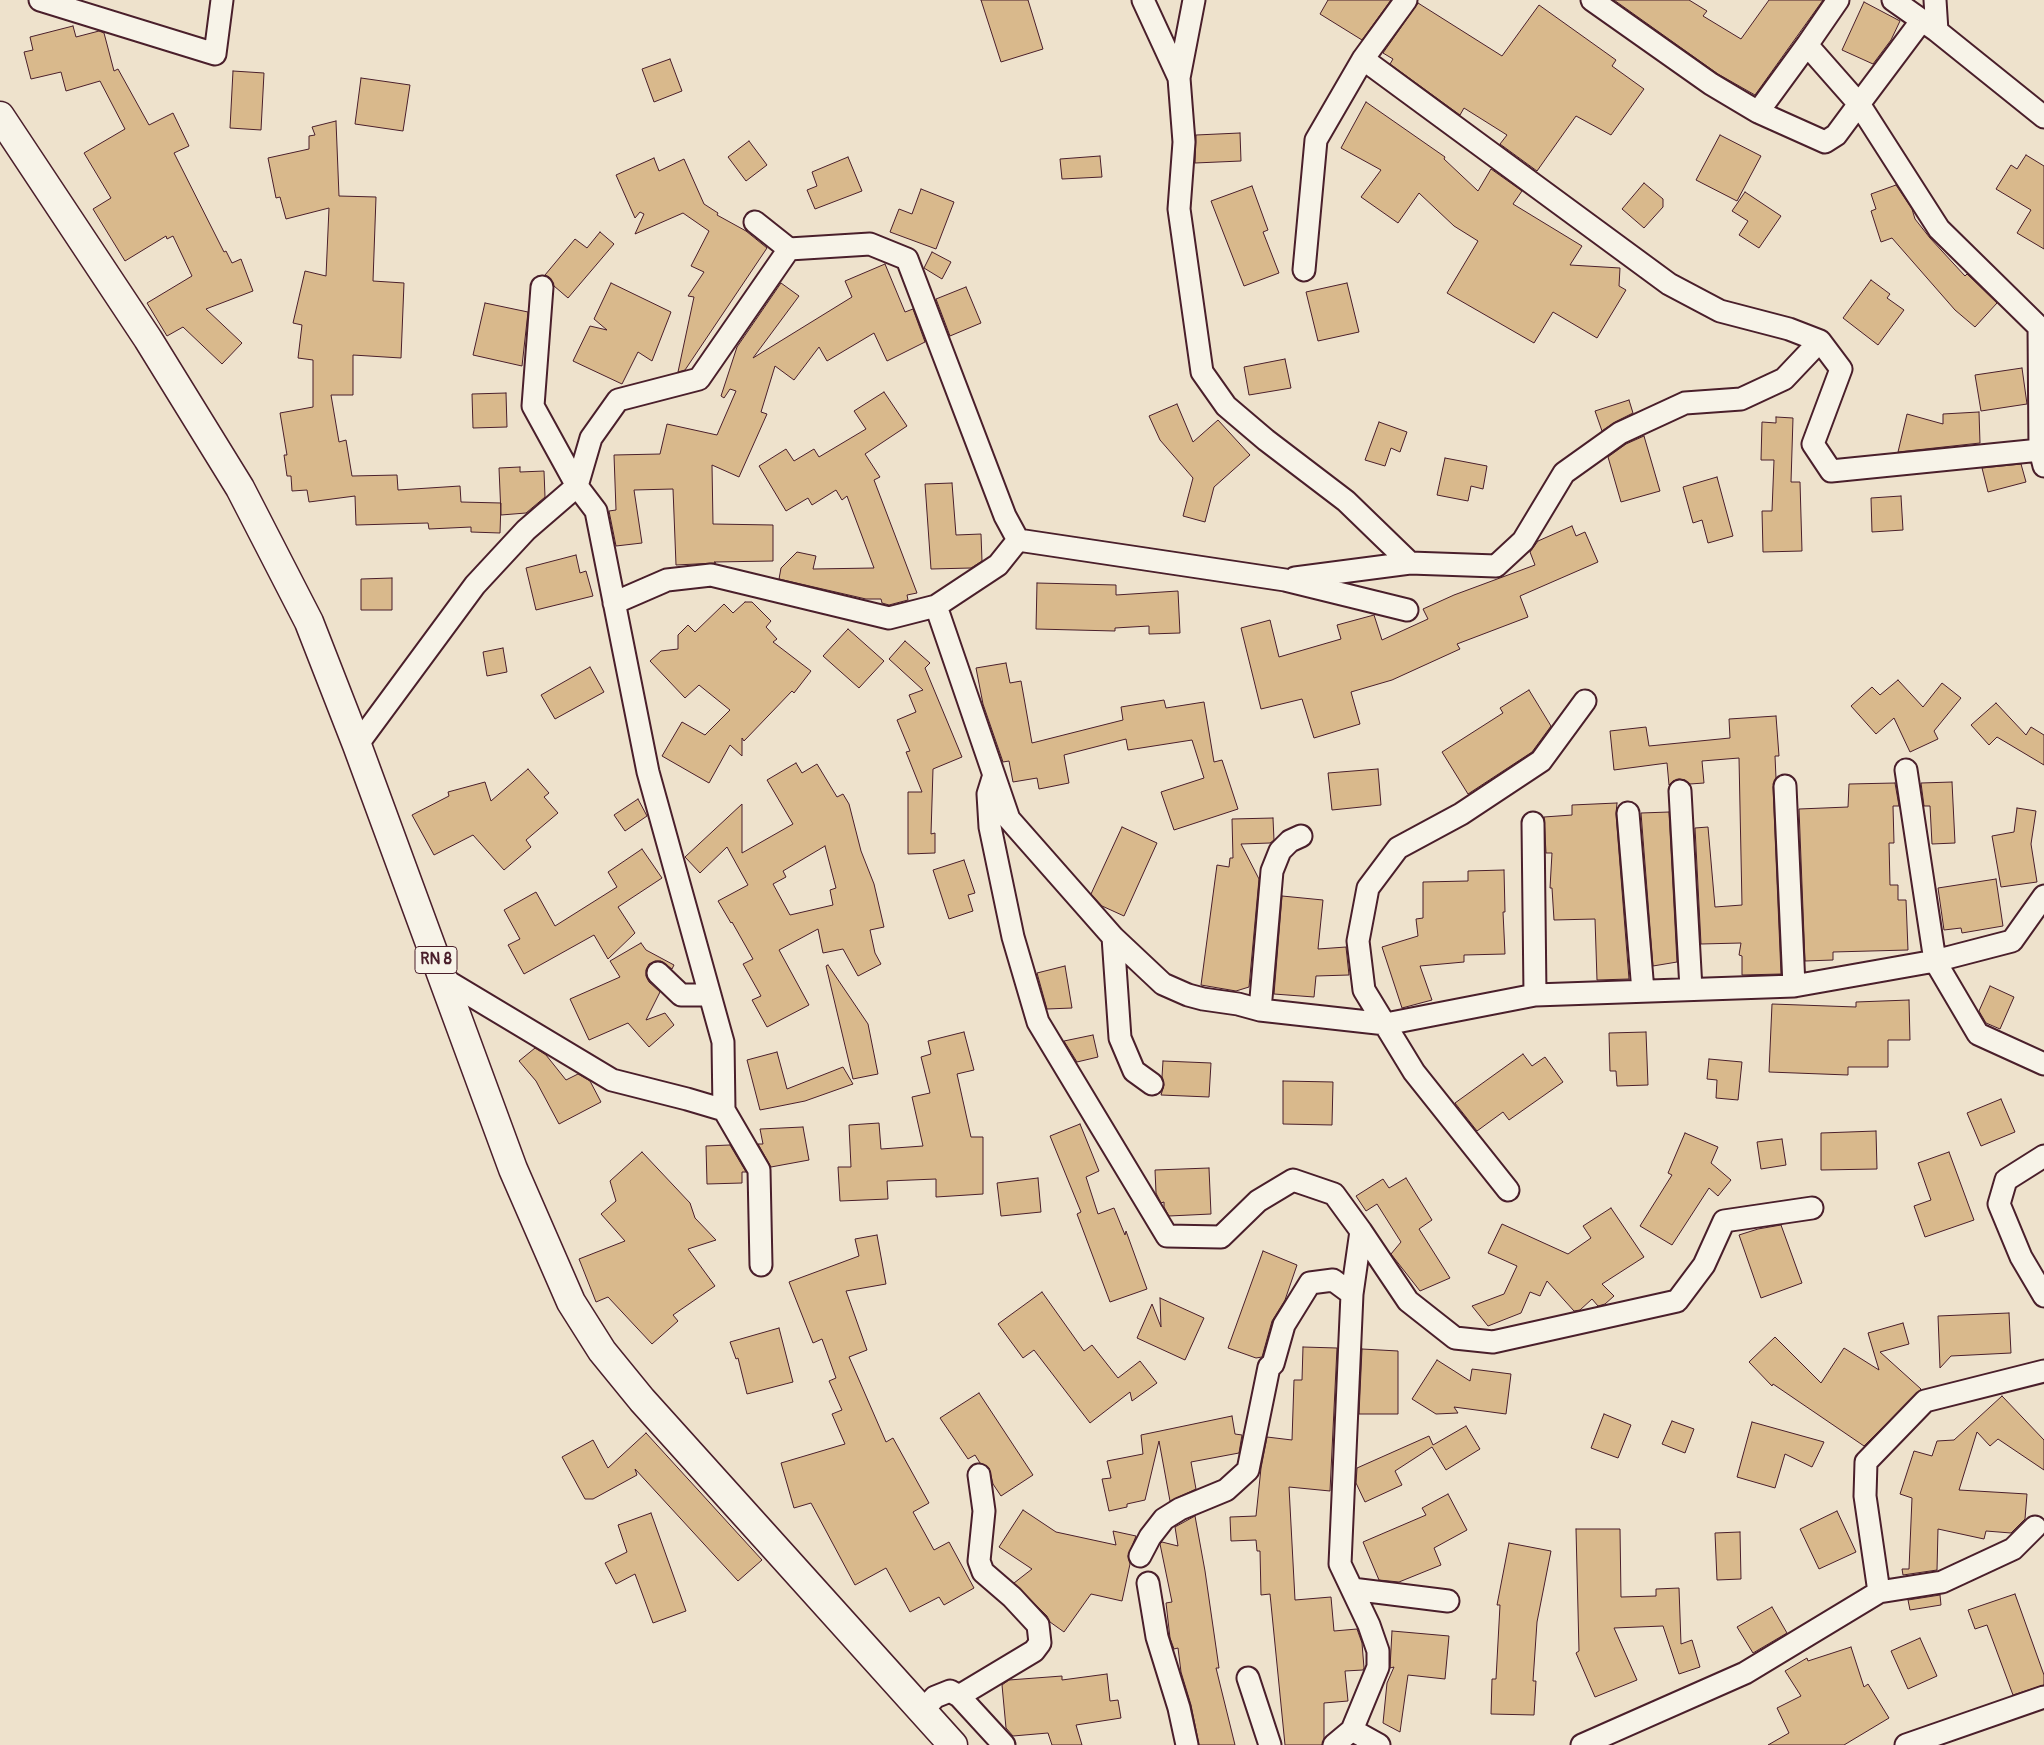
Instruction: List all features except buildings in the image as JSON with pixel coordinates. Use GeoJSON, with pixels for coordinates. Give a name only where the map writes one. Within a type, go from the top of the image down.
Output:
{"type":"FeatureCollection","features":[{"type":"Feature","properties":{"kind":"main road","name":"RN 8"},"geometry":{"type":"LineString","coordinates":[[0,116],[148,339],[240,488],[309,622],[357,745],[513,1169],[571,1302],[602,1351],[642,1400],[954,1745]]}},
{"type":"Feature","properties":{"kind":"street"},"geometry":{"type":"LineString","coordinates":[[40,0],[215,54],[222,0]]}},
{"type":"Feature","properties":{"kind":"street"},"geometry":{"type":"LineString","coordinates":[[1143,0],[1180,78]]}},
{"type":"Feature","properties":{"kind":"street"},"geometry":{"type":"LineString","coordinates":[[1194,0],[1180,78],[1184,142],[1178,209],[1202,372],[1226,406],[1266,440],[1346,501],[1410,563]]}},
{"type":"Feature","properties":{"kind":"street"},"geometry":{"type":"LineString","coordinates":[[1304,270],[1316,140],[1363,59],[1406,0]]}},
{"type":"Feature","properties":{"kind":"street"},"geometry":{"type":"LineString","coordinates":[[1592,0],[1711,84],[1758,112],[1825,142],[1836,135],[1859,104],[1930,25],[1935,0]]}},
{"type":"Feature","properties":{"kind":"street"},"geometry":{"type":"LineString","coordinates":[[1758,112],[1807,46],[1838,0]]}},
{"type":"Feature","properties":{"kind":"street"},"geometry":{"type":"LineString","coordinates":[[1893,0],[1930,25],[2044,117]]}},
{"type":"Feature","properties":{"kind":"street"},"geometry":{"type":"LineString","coordinates":[[1363,59],[1669,284],[1720,311],[1789,329],[1820,341],[1841,370],[1813,444],[1831,471],[2042,458],[2039,327],[1939,229],[1859,104],[1807,46]]}},
{"type":"Feature","properties":{"kind":"street"},"geometry":{"type":"LineString","coordinates":[[755,222],[789,249],[870,244],[907,259],[1005,516],[1018,540]]}},
{"type":"Feature","properties":{"kind":"street"},"geometry":{"type":"LineString","coordinates":[[357,745],[475,585],[526,530],[577,486],[591,438],[618,400],[699,379],[789,249]]}},
{"type":"Feature","properties":{"kind":"street"},"geometry":{"type":"LineString","coordinates":[[542,287],[533,406],[577,486],[596,511],[648,772],[723,1042],[724,1110],[760,1170],[761,1265]]}},
{"type":"Feature","properties":{"kind":"street"},"geometry":{"type":"LineString","coordinates":[[1285,580],[1410,563],[1496,566],[1523,542],[1564,473],[1620,432],[1685,403],[1741,399],[1784,380],[1820,341]]}},
{"type":"Feature","properties":{"kind":"street"},"geometry":{"type":"LineString","coordinates":[[1018,540],[1285,580],[1407,610]]}},
{"type":"Feature","properties":{"kind":"street"},"geometry":{"type":"LineString","coordinates":[[614,603],[667,580],[711,575],[889,618],[936,606],[998,565],[1018,540]]}},
{"type":"Feature","properties":{"kind":"street"},"geometry":{"type":"LineString","coordinates":[[936,606],[1009,819],[1113,937],[1163,984],[1203,999],[1238,1004],[1260,1010],[1386,1024],[1535,996],[1794,986],[1935,961],[2012,941],[2044,896]]}},
{"type":"Feature","properties":{"kind":"street"},"geometry":{"type":"LineString","coordinates":[[1508,1190],[1414,1072],[1364,990],[1358,941],[1368,888],[1398,848],[1461,814],[1542,761],[1585,701]]}},
{"type":"Feature","properties":{"kind":"street"},"geometry":{"type":"LineString","coordinates":[[1906,770],[1935,961],[1978,1034],[2044,1064]]}},
{"type":"Feature","properties":{"kind":"street"},"geometry":{"type":"LineString","coordinates":[[994,776],[988,794],[990,826],[1013,937],[1038,1022],[1167,1236],[1221,1237],[1258,1201],[1293,1180],[1334,1194],[1361,1230],[1408,1301],[1455,1338],[1493,1342],[1676,1301],[1704,1265],[1724,1220],[1812,1208]]}},
{"type":"Feature","properties":{"kind":"street"},"geometry":{"type":"LineString","coordinates":[[1785,786],[1794,986]]}},
{"type":"Feature","properties":{"kind":"street"},"geometry":{"type":"LineString","coordinates":[[1680,791],[1691,989]]}},
{"type":"Feature","properties":{"kind":"street"},"geometry":{"type":"LineString","coordinates":[[1628,814],[1643,991]]}},
{"type":"Feature","properties":{"kind":"street"},"geometry":{"type":"LineString","coordinates":[[1533,824],[1535,996]]}},
{"type":"Feature","properties":{"kind":"street"},"geometry":{"type":"LineString","coordinates":[[1260,1010],[1272,871],[1280,851],[1290,841],[1301,836]]}},
{"type":"Feature","properties":{"kind":"street"},"geometry":{"type":"LineString","coordinates":[[1113,937],[1120,1038],[1134,1071],[1152,1084]]}},
{"type":"Feature","properties":{"kind":"street"},"geometry":{"type":"LineString","coordinates":[[658,973],[681,995],[710,995]]}},
{"type":"Feature","properties":{"kind":"street"},"geometry":{"type":"LineString","coordinates":[[442,978],[612,1080],[724,1110]]}},
{"type":"Feature","properties":{"kind":"street"},"geometry":{"type":"LineString","coordinates":[[2044,1156],[2006,1180],[1999,1204],[2021,1257],[2044,1296]]}},
{"type":"Feature","properties":{"kind":"street"},"geometry":{"type":"LineString","coordinates":[[1334,1745],[1352,1730],[1378,1667],[1378,1651],[1340,1564],[1352,1294],[1361,1230]]}},
{"type":"Feature","properties":{"kind":"street"},"geometry":{"type":"LineString","coordinates":[[1140,1556],[1150,1537],[1164,1519],[1180,1509],[1226,1490],[1248,1470],[1269,1367],[1273,1364],[1284,1325],[1310,1283],[1333,1280],[1352,1294]]}},
{"type":"Feature","properties":{"kind":"street"},"geometry":{"type":"LineString","coordinates":[[1879,1592],[1865,1496],[1866,1462],[1925,1401],[2044,1371]]}},
{"type":"Feature","properties":{"kind":"street"},"geometry":{"type":"LineString","coordinates":[[959,1696],[1034,1651],[1040,1643],[1038,1625],[1012,1597],[983,1572],[979,1556],[984,1511],[979,1475]]}},
{"type":"Feature","properties":{"kind":"street"},"geometry":{"type":"LineString","coordinates":[[1582,1745],[1745,1673],[1879,1592],[1942,1582],[2013,1549],[2035,1527]]}},
{"type":"Feature","properties":{"kind":"street"},"geometry":{"type":"LineString","coordinates":[[1148,1583],[1158,1637],[1180,1708],[1187,1745]]}},
{"type":"Feature","properties":{"kind":"street"},"geometry":{"type":"LineString","coordinates":[[1352,1589],[1448,1602]]}},
{"type":"Feature","properties":{"kind":"street"},"geometry":{"type":"LineString","coordinates":[[1248,1678],[1270,1745]]}},
{"type":"Feature","properties":{"kind":"street"},"geometry":{"type":"LineString","coordinates":[[922,1711],[936,1697],[950,1692],[959,1696],[1004,1745]]}},
{"type":"Feature","properties":{"kind":"street"},"geometry":{"type":"LineString","coordinates":[[1906,1745],[2044,1697]]}},
{"type":"Feature","properties":{"kind":"street"},"geometry":{"type":"LineString","coordinates":[[1352,1730],[1379,1745]]}}]}
